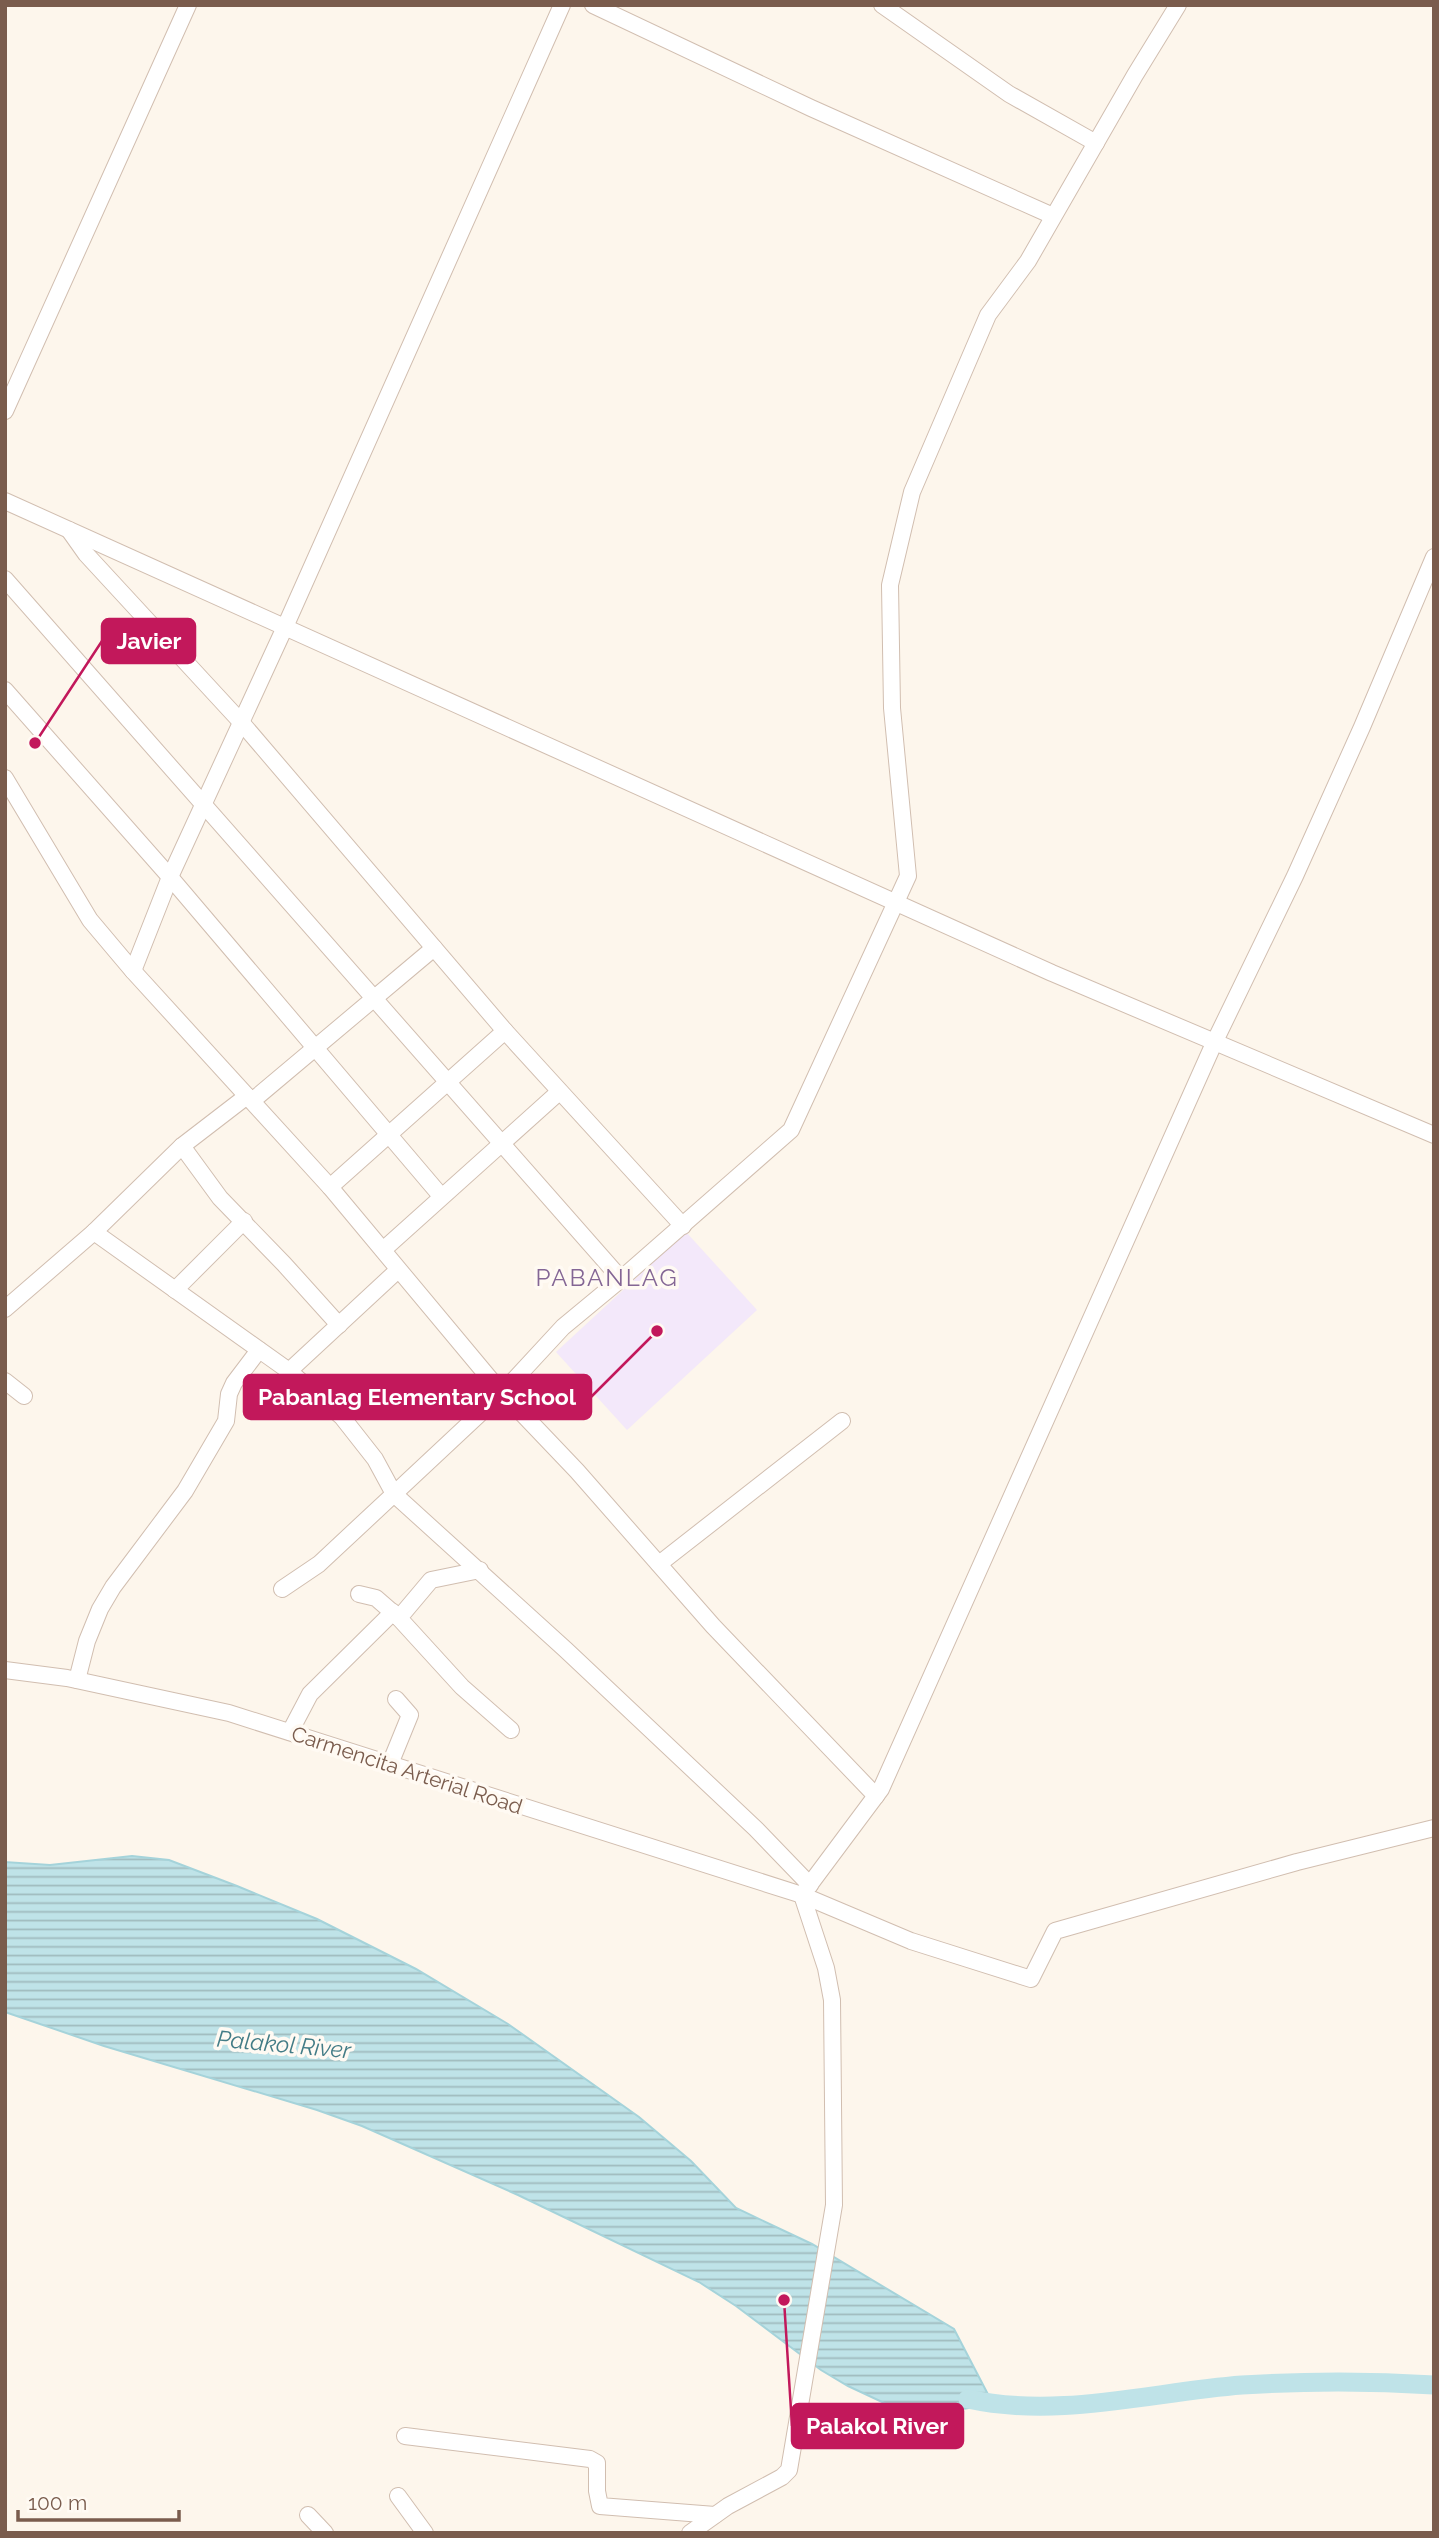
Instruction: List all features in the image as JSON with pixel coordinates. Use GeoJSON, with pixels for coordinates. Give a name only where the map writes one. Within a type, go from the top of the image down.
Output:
{"type":"FeatureCollection","features":[{"type":"Feature","properties":{"kind":"street"},"geometry":{"type":"LineString","coordinates":[[5,411],[188,5]]}},
{"type":"Feature","properties":{"kind":"street"},"geometry":{"type":"LineString","coordinates":[[133,971],[170,877],[285,627],[562,5]]}},
{"type":"Feature","properties":{"kind":"street"},"geometry":{"type":"LineString","coordinates":[[593,5],[811,108],[1053,216]]}},
{"type":"Feature","properties":{"kind":"street"},"geometry":{"type":"LineString","coordinates":[[882,5],[1009,94],[1096,142]]}},
{"type":"Feature","properties":{"kind":"street"},"geometry":{"type":"LineString","coordinates":[[282,1589],[319,1564],[502,1393],[563,1327],[791,1130],[908,876],[892,708],[890,585],[912,492],[988,315],[1028,261],[1178,5]]}},
{"type":"Feature","properties":{"kind":"street"},"geometry":{"type":"LineString","coordinates":[[5,501],[1052,973],[1434,1135]]}},
{"type":"Feature","properties":{"kind":"street"},"geometry":{"type":"LineString","coordinates":[[68,528],[86,554],[241,722],[505,1031],[683,1226]]}},
{"type":"Feature","properties":{"kind":"street"},"geometry":{"type":"LineString","coordinates":[[806,1890],[881,1789],[1215,1041],[1295,876],[1362,727],[1434,557]]}},
{"type":"Feature","properties":{"kind":"street"},"geometry":{"type":"LineString","coordinates":[[5,579],[621,1279]]}},
{"type":"Feature","properties":{"kind":"street"},"geometry":{"type":"LineString","coordinates":[[5,690],[170,877],[441,1196]]}},
{"type":"Feature","properties":{"kind":"street"},"geometry":{"type":"LineString","coordinates":[[5,778],[90,920],[133,971],[330,1187],[502,1393],[577,1471],[713,1626],[876,1796]]}},
{"type":"Feature","properties":{"kind":"street"},"geometry":{"type":"LineString","coordinates":[[5,1309],[94,1233],[182,1146],[249,1099],[434,948]]}},
{"type":"Feature","properties":{"kind":"street"},"geometry":{"type":"LineString","coordinates":[[330,1187],[505,1031]]}},
{"type":"Feature","properties":{"kind":"street"},"geometry":{"type":"LineString","coordinates":[[383,1250],[559,1092]]}},
{"type":"Feature","properties":{"kind":"street"},"geometry":{"type":"LineString","coordinates":[[182,1146],[220,1198],[338,1325]]}},
{"type":"Feature","properties":{"kind":"street"},"geometry":{"type":"LineString","coordinates":[[175,1290],[244,1221]]}},
{"type":"Feature","properties":{"kind":"street"},"geometry":{"type":"LineString","coordinates":[[94,1233],[289,1371],[342,1417],[375,1459],[394,1494],[480,1570],[756,1829],[806,1890],[832,2000],[832,2185],[784,2472],[690,2533]]}},
{"type":"Feature","properties":{"kind":"street"},"geometry":{"type":"LineString","coordinates":[[289,1371],[398,1270]]}},
{"type":"Feature","properties":{"kind":"street"},"geometry":{"type":"LineString","coordinates":[[77,1680],[87,1641],[100,1609],[120,1577],[185,1491],[226,1421],[229,1394],[234,1383],[259,1350]]}},
{"type":"Feature","properties":{"kind":"street"},"geometry":{"type":"LineString","coordinates":[[5,1381],[24,1396]]}},
{"type":"Feature","properties":{"kind":"street"},"geometry":{"type":"LineString","coordinates":[[659,1564],[842,1421]]}},
{"type":"Feature","properties":{"kind":"street"},"geometry":{"type":"LineString","coordinates":[[290,1732],[310,1695],[431,1580],[480,1570]]}},
{"type":"Feature","properties":{"kind":"street"},"geometry":{"type":"LineString","coordinates":[[359,1594],[376,1598],[396,1615],[462,1687],[511,1730]]}},
{"type":"Feature","properties":{"kind":"street","name":"Carmencita Arterial Road"},"geometry":{"type":"LineString","coordinates":[[5,1670],[77,1680],[229,1713],[806,1890],[911,1941],[1031,1979],[1055,1931],[1297,1862],[1434,1828]]}},
{"type":"Feature","properties":{"kind":"street"},"geometry":{"type":"LineString","coordinates":[[390,1764],[410,1715],[396,1699]]}},
{"type":"Feature","properties":{"kind":"street"},"geometry":{"type":"LineString","coordinates":[[405,2436],[590,2459],[597,2463],[600,2506],[715,2515]]}},
{"type":"Feature","properties":{"kind":"street"},"geometry":{"type":"LineString","coordinates":[[398,2496],[425,2533]]}},
{"type":"Feature","properties":{"kind":"street"},"geometry":{"type":"LineString","coordinates":[[309,2515],[325,2533]]}},
{"type":"Feature","properties":{"kind":"shaded area"},"geometry":{"type":"Polygon","coordinates":[[[686,1232],[757,1310],[627,1430],[556,1352],[686,1232]]]}},
{"type":"Feature","properties":{"kind":"water"},"geometry":{"type":"Polygon","coordinates":[[[132,1856],[169,1860],[317,1919],[416,1969],[508,2024],[639,2117],[691,2161],[736,2208],[812,2244],[954,2329],[993,2404],[914,2417],[848,2386],[821,2370],[736,2306],[699,2282],[518,2195],[362,2126],[104,2046],[5,2012],[5,1862],[50,1865],[132,1856]]]}},
{"type":"Feature","properties":{"kind":"waterway","name":"Palakol River"},"geometry":{"type":"LineString","coordinates":[[968,2399],[1036,2406],[1071,2405],[1242,2385],[1338,2382],[1434,2385]]}},
{"type":"Feature","properties":{"kind":"place","name":"Javier"},"geometry":{"type":"Point","coordinates":[35,743]}},
{"type":"Feature","properties":{"kind":"place","name":"Pabanlag Elementary School"},"geometry":{"type":"Point","coordinates":[657,1331]}},
{"type":"Feature","properties":{"kind":"place","name":"Palakol River"},"geometry":{"type":"Point","coordinates":[784,2300]}},
{"type":"Feature","properties":{"kind":"district","name":"PABANLAG"},"geometry":{"type":"Point","coordinates":[607,1277]}}]}
